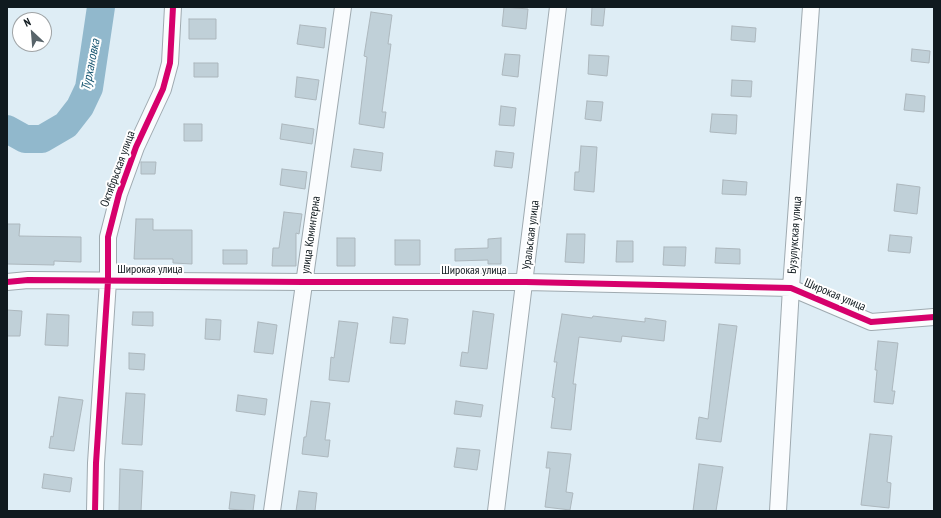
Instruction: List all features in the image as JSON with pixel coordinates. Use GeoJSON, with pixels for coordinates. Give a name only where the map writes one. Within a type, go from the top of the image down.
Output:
{"type":"FeatureCollection","features":[{"type":"Feature","properties":{"kind":"street","name":"Октябрьская улица"},"geometry":{"type":"LineString","coordinates":[[95,511],[96,463],[108,281],[108,237],[119,194],[136,147],[163,89],[170,63],[173,7]]}},
{"type":"Feature","properties":{"kind":"street","name":"улица Коминтерна"},"geometry":{"type":"LineString","coordinates":[[272,511],[343,7]]}},
{"type":"Feature","properties":{"kind":"street","name":"Уральская улица"},"geometry":{"type":"LineString","coordinates":[[496,511],[526,282],[558,7]]}},
{"type":"Feature","properties":{"kind":"street","name":"Бузулукская улица"},"geometry":{"type":"LineString","coordinates":[[778,511],[810,7]]}},
{"type":"Feature","properties":{"kind":"street","name":"Широкая улица"},"geometry":{"type":"LineString","coordinates":[[7,282],[28,280],[526,282],[791,288],[871,322],[934,318]]}},
{"type":"Feature","properties":{"kind":"building"},"geometry":{"type":"Polygon","coordinates":[[[504,7],[528,9],[526,29],[502,26],[504,7]]]}},
{"type":"Feature","properties":{"kind":"building"},"geometry":{"type":"Polygon","coordinates":[[[592,7],[605,7],[603,26],[591,25],[592,7]]]}},
{"type":"Feature","properties":{"kind":"building"},"geometry":{"type":"Polygon","coordinates":[[[371,12],[392,15],[388,44],[391,44],[382,112],[386,112],[384,128],[359,124],[367,57],[364,56],[371,12]]]}},
{"type":"Feature","properties":{"kind":"building"},"geometry":{"type":"Polygon","coordinates":[[[189,19],[216,19],[216,39],[189,39],[189,19]]]}},
{"type":"Feature","properties":{"kind":"building"},"geometry":{"type":"Polygon","coordinates":[[[300,25],[326,28],[324,48],[297,44],[300,25]]]}},
{"type":"Feature","properties":{"kind":"building"},"geometry":{"type":"Polygon","coordinates":[[[732,26],[756,28],[755,42],[731,40],[732,26]]]}},
{"type":"Feature","properties":{"kind":"building"},"geometry":{"type":"Polygon","coordinates":[[[912,49],[930,51],[929,63],[911,61],[912,49]]]}},
{"type":"Feature","properties":{"kind":"building"},"geometry":{"type":"Polygon","coordinates":[[[505,54],[520,55],[518,77],[502,75],[505,54]]]}},
{"type":"Feature","properties":{"kind":"building"},"geometry":{"type":"Polygon","coordinates":[[[589,55],[609,56],[607,76],[588,74],[589,55]]]}},
{"type":"Feature","properties":{"kind":"building"},"geometry":{"type":"Polygon","coordinates":[[[194,63],[218,63],[218,77],[194,77],[194,63]]]}},
{"type":"Feature","properties":{"kind":"building"},"geometry":{"type":"Polygon","coordinates":[[[297,77],[319,80],[316,100],[295,97],[297,77]]]}},
{"type":"Feature","properties":{"kind":"building"},"geometry":{"type":"Polygon","coordinates":[[[732,80],[752,81],[751,97],[731,96],[732,80]]]}},
{"type":"Feature","properties":{"kind":"building"},"geometry":{"type":"Polygon","coordinates":[[[906,94],[925,96],[924,112],[904,110],[906,94]]]}},
{"type":"Feature","properties":{"kind":"building"},"geometry":{"type":"Polygon","coordinates":[[[587,101],[603,102],[601,121],[585,119],[587,101]]]}},
{"type":"Feature","properties":{"kind":"building"},"geometry":{"type":"Polygon","coordinates":[[[501,106],[516,108],[514,126],[499,125],[501,106]]]}},
{"type":"Feature","properties":{"kind":"building"},"geometry":{"type":"Polygon","coordinates":[[[712,114],[737,115],[736,134],[710,132],[712,114]]]}},
{"type":"Feature","properties":{"kind":"building"},"geometry":{"type":"Polygon","coordinates":[[[184,124],[202,124],[202,141],[184,141],[184,124]]]}},
{"type":"Feature","properties":{"kind":"building"},"geometry":{"type":"Polygon","coordinates":[[[282,124],[314,129],[312,144],[280,139],[282,124]]]}},
{"type":"Feature","properties":{"kind":"building"},"geometry":{"type":"Polygon","coordinates":[[[581,146],[597,147],[594,192],[574,190],[575,172],[579,172],[581,146]]]}},
{"type":"Feature","properties":{"kind":"building"},"geometry":{"type":"Polygon","coordinates":[[[354,149],[383,153],[381,171],[351,167],[354,149]]]}},
{"type":"Feature","properties":{"kind":"building"},"geometry":{"type":"Polygon","coordinates":[[[496,151],[514,153],[512,168],[494,166],[496,151]]]}},
{"type":"Feature","properties":{"kind":"building"},"geometry":{"type":"Polygon","coordinates":[[[141,162],[156,162],[155,174],[141,174],[141,162]]]}},
{"type":"Feature","properties":{"kind":"building"},"geometry":{"type":"Polygon","coordinates":[[[282,169],[307,172],[305,189],[280,185],[282,169]]]}},
{"type":"Feature","properties":{"kind":"building"},"geometry":{"type":"Polygon","coordinates":[[[723,180],[747,182],[746,195],[722,194],[723,180]]]}},
{"type":"Feature","properties":{"kind":"building"},"geometry":{"type":"Polygon","coordinates":[[[897,184],[920,187],[917,214],[894,211],[897,184]]]}},
{"type":"Feature","properties":{"kind":"building"},"geometry":{"type":"Polygon","coordinates":[[[284,212],[302,214],[299,234],[296,233],[296,266],[272,266],[273,248],[279,248],[284,212]]]}},
{"type":"Feature","properties":{"kind":"building"},"geometry":{"type":"Polygon","coordinates":[[[136,219],[153,219],[153,230],[192,230],[192,264],[173,263],[173,259],[134,259],[136,219]]]}},
{"type":"Feature","properties":{"kind":"building"},"geometry":{"type":"Polygon","coordinates":[[[7,224],[20,224],[19,236],[81,237],[81,262],[54,261],[54,265],[7,264],[7,224]]]}},
{"type":"Feature","properties":{"kind":"building"},"geometry":{"type":"Polygon","coordinates":[[[567,234],[585,234],[584,263],[565,262],[567,234]]]}},
{"type":"Feature","properties":{"kind":"building"},"geometry":{"type":"Polygon","coordinates":[[[890,235],[912,237],[910,253],[888,251],[890,235]]]}},
{"type":"Feature","properties":{"kind":"building"},"geometry":{"type":"Polygon","coordinates":[[[337,238],[355,238],[355,266],[337,266],[337,238]]]}},
{"type":"Feature","properties":{"kind":"building"},"geometry":{"type":"Polygon","coordinates":[[[501,238],[501,264],[488,264],[488,260],[455,261],[455,249],[488,248],[488,239],[501,238]]]}},
{"type":"Feature","properties":{"kind":"building"},"geometry":{"type":"Polygon","coordinates":[[[395,240],[420,240],[420,265],[395,265],[395,240]]]}},
{"type":"Feature","properties":{"kind":"building"},"geometry":{"type":"Polygon","coordinates":[[[617,241],[633,241],[633,262],[616,262],[617,241]]]}},
{"type":"Feature","properties":{"kind":"building"},"geometry":{"type":"Polygon","coordinates":[[[664,247],[686,247],[685,266],[663,265],[664,247]]]}},
{"type":"Feature","properties":{"kind":"building"},"geometry":{"type":"Polygon","coordinates":[[[716,248],[740,249],[740,264],[715,263],[716,248]]]}},
{"type":"Feature","properties":{"kind":"building"},"geometry":{"type":"Polygon","coordinates":[[[223,250],[247,250],[247,264],[223,264],[223,250]]]}},
{"type":"Feature","properties":{"kind":"building"},"geometry":{"type":"Polygon","coordinates":[[[7,310],[22,311],[20,336],[7,336],[7,310]]]}},
{"type":"Feature","properties":{"kind":"building"},"geometry":{"type":"Polygon","coordinates":[[[473,311],[494,314],[487,369],[460,366],[462,352],[468,353],[473,311]]]}},
{"type":"Feature","properties":{"kind":"building"},"geometry":{"type":"Polygon","coordinates":[[[133,312],[153,312],[153,326],[132,325],[133,312]]]}},
{"type":"Feature","properties":{"kind":"building"},"geometry":{"type":"Polygon","coordinates":[[[47,314],[69,315],[68,346],[45,345],[47,314]]]}},
{"type":"Feature","properties":{"kind":"building"},"geometry":{"type":"Polygon","coordinates":[[[562,314],[645,322],[645,318],[666,321],[664,341],[622,336],[621,342],[579,337],[573,384],[576,384],[571,430],[551,428],[555,398],[552,397],[557,362],[554,362],[562,314]]]}},
{"type":"Feature","properties":{"kind":"building"},"geometry":{"type":"Polygon","coordinates":[[[393,317],[408,319],[405,344],[390,343],[393,317]]]}},
{"type":"Feature","properties":{"kind":"building"},"geometry":{"type":"Polygon","coordinates":[[[206,319],[221,320],[220,340],[205,339],[206,319]]]}},
{"type":"Feature","properties":{"kind":"building"},"geometry":{"type":"Polygon","coordinates":[[[339,321],[358,323],[349,382],[329,380],[331,357],[334,358],[339,321]]]}},
{"type":"Feature","properties":{"kind":"building"},"geometry":{"type":"Polygon","coordinates":[[[258,322],[277,325],[273,354],[254,352],[258,322]]]}},
{"type":"Feature","properties":{"kind":"building"},"geometry":{"type":"Polygon","coordinates":[[[719,324],[737,326],[721,442],[696,439],[699,417],[708,419],[719,324]]]}},
{"type":"Feature","properties":{"kind":"building"},"geometry":{"type":"Polygon","coordinates":[[[878,341],[898,343],[892,391],[895,391],[893,404],[874,402],[878,341]]]}},
{"type":"Feature","properties":{"kind":"building"},"geometry":{"type":"Polygon","coordinates":[[[129,353],[145,354],[144,370],[129,369],[129,353]]]}},
{"type":"Feature","properties":{"kind":"building"},"geometry":{"type":"Polygon","coordinates":[[[126,393],[145,394],[142,445],[122,444],[126,393]]]}},
{"type":"Feature","properties":{"kind":"building"},"geometry":{"type":"Polygon","coordinates":[[[238,395],[267,399],[265,415],[236,411],[238,395]]]}},
{"type":"Feature","properties":{"kind":"building"},"geometry":{"type":"Polygon","coordinates":[[[59,397],[83,400],[74,451],[49,448],[51,436],[53,437],[59,397]]]}},
{"type":"Feature","properties":{"kind":"building"},"geometry":{"type":"Polygon","coordinates":[[[311,401],[330,403],[325,440],[330,440],[328,457],[302,454],[311,401]]]}},
{"type":"Feature","properties":{"kind":"building"},"geometry":{"type":"Polygon","coordinates":[[[456,401],[483,405],[481,417],[454,414],[456,401]]]}},
{"type":"Feature","properties":{"kind":"building"},"geometry":{"type":"Polygon","coordinates":[[[870,434],[892,436],[887,482],[891,483],[889,508],[861,505],[870,434]]]}},
{"type":"Feature","properties":{"kind":"building"},"geometry":{"type":"Polygon","coordinates":[[[457,448],[480,450],[477,470],[454,467],[457,448]]]}},
{"type":"Feature","properties":{"kind":"building"},"geometry":{"type":"Polygon","coordinates":[[[548,452],[571,454],[566,492],[573,493],[570,510],[545,507],[550,468],[546,468],[548,452]]]}},
{"type":"Feature","properties":{"kind":"building"},"geometry":{"type":"Polygon","coordinates":[[[699,464],[723,467],[716,511],[693,511],[699,464]]]}},
{"type":"Feature","properties":{"kind":"building"},"geometry":{"type":"Polygon","coordinates":[[[120,469],[143,471],[141,511],[119,511],[120,469]]]}},
{"type":"Feature","properties":{"kind":"building"},"geometry":{"type":"Polygon","coordinates":[[[44,474],[72,478],[70,492],[42,488],[44,474]]]}},
{"type":"Feature","properties":{"kind":"building"},"geometry":{"type":"Polygon","coordinates":[[[299,491],[317,493],[315,511],[296,511],[299,491]]]}},
{"type":"Feature","properties":{"kind":"building"},"geometry":{"type":"Polygon","coordinates":[[[231,492],[255,495],[253,511],[229,509],[231,492]]]}},
{"type":"Feature","properties":{"kind":"waterway","name":"Турхановка"},"geometry":{"type":"LineString","coordinates":[[7,129],[25,139],[42,139],[66,125],[80,107],[89,88],[101,7]]}},
{"type":"Feature","properties":{"kind":"cycle path"},"geometry":{"type":"LineString","coordinates":[[95,511],[96,463],[108,281],[108,237],[119,194],[136,147],[163,89],[170,63],[173,7]]}},
{"type":"Feature","properties":{"kind":"cycle path"},"geometry":{"type":"LineString","coordinates":[[7,282],[28,280],[526,282],[791,288],[871,322],[934,317]]}}]}
